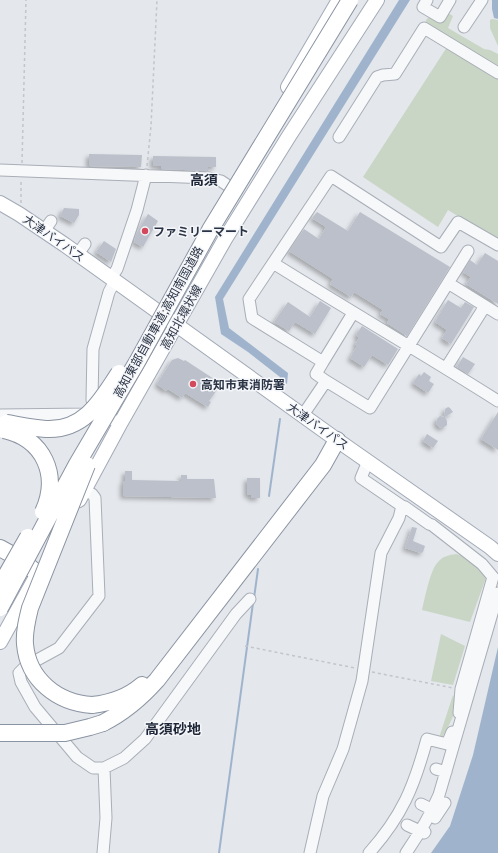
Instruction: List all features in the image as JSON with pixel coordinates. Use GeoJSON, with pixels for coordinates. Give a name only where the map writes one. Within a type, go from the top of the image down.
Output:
{"type":"FeatureCollection","features":[{"type":"Feature","properties":{"kind":"highway","name":"高知東部自動車道;高知南国道路"},"geometry":{"type":"LineString","coordinates":[[0,608],[77,464],[137,362],[162,309],[350,0]]}},
{"type":"Feature","properties":{"kind":"highway"},"geometry":{"type":"LineString","coordinates":[[2,424],[57,429],[66,427],[83,419],[91,412],[102,398],[162,309]]}},
{"type":"Feature","properties":{"kind":"highway"},"geometry":{"type":"LineString","coordinates":[[137,362],[86,466],[36,591],[26,622],[25,645],[27,656],[36,676],[43,684],[61,698],[72,702],[92,705],[106,704],[119,700],[135,690],[151,676],[317,461],[338,440]]}},
{"type":"Feature","properties":{"kind":"highway"},"geometry":{"type":"LineString","coordinates":[[0,586],[16,555],[42,514],[49,495],[50,485],[47,466],[38,449],[23,437],[14,433],[2,424]]}},
{"type":"Feature","properties":{"kind":"highway"},"geometry":{"type":"LineString","coordinates":[[0,733],[65,733],[103,723],[115,717],[137,701],[153,684],[323,465],[338,440]]}},
{"type":"Feature","properties":{"kind":"highway"},"geometry":{"type":"LineString","coordinates":[[0,548],[18,563]]}},
{"type":"Feature","properties":{"kind":"highway"},"geometry":{"type":"LineString","coordinates":[[0,557],[18,563],[38,574]]}},
{"type":"Feature","properties":{"kind":"main road","name":"高知北環状線"},"geometry":{"type":"LineString","coordinates":[[0,595],[99,416],[162,309],[232,183],[339,0]]}},
{"type":"Feature","properties":{"kind":"main road","name":"高知北環状線"},"geometry":{"type":"LineString","coordinates":[[0,642],[120,424],[225,238],[377,0]]}},
{"type":"Feature","properties":{"kind":"main road","name":"大津バイパス"},"geometry":{"type":"LineString","coordinates":[[0,203],[21,215],[48,226],[81,249],[113,280],[162,309],[176,325],[498,554]]}},
{"type":"Feature","properties":{"kind":"street"},"geometry":{"type":"LineString","coordinates":[[428,0],[423,7],[440,17],[450,0]]}},
{"type":"Feature","properties":{"kind":"street"},"geometry":{"type":"LineString","coordinates":[[464,27],[482,0]]}},
{"type":"Feature","properties":{"kind":"street"},"geometry":{"type":"LineString","coordinates":[[339,137],[377,77],[395,74],[424,28],[423,22],[431,11]]}},
{"type":"Feature","properties":{"kind":"street"},"geometry":{"type":"LineString","coordinates":[[424,28],[498,73]]}},
{"type":"Feature","properties":{"kind":"street"},"geometry":{"type":"LineString","coordinates":[[0,170],[210,178],[232,183],[255,192]]}},
{"type":"Feature","properties":{"kind":"street"},"geometry":{"type":"LineString","coordinates":[[99,416],[92,400],[93,349],[109,292],[143,190],[146,175]]}},
{"type":"Feature","properties":{"kind":"street"},"geometry":{"type":"LineString","coordinates":[[323,362],[252,318],[249,299],[331,176],[441,247],[458,222],[498,245]]}},
{"type":"Feature","properties":{"kind":"street"},"geometry":{"type":"LineString","coordinates":[[353,313],[316,374],[370,408],[468,251]]}},
{"type":"Feature","properties":{"kind":"street"},"geometry":{"type":"LineString","coordinates":[[273,263],[498,401]]}},
{"type":"Feature","properties":{"kind":"street"},"geometry":{"type":"LineString","coordinates":[[448,283],[498,314]]}},
{"type":"Feature","properties":{"kind":"street"},"geometry":{"type":"LineString","coordinates":[[446,368],[485,306]]}},
{"type":"Feature","properties":{"kind":"street"},"geometry":{"type":"LineString","coordinates":[[303,415],[326,381]]}},
{"type":"Feature","properties":{"kind":"street"},"geometry":{"type":"LineString","coordinates":[[2,424],[99,416],[110,418],[120,424]]}},
{"type":"Feature","properties":{"kind":"street"},"geometry":{"type":"LineString","coordinates":[[368,462],[361,478],[432,525],[482,564],[493,577],[460,689],[460,717],[447,744],[427,740],[418,771],[405,803],[396,819],[369,853]]}},
{"type":"Feature","properties":{"kind":"street"},"geometry":{"type":"LineString","coordinates":[[64,480],[92,494],[95,498],[99,596],[59,648],[26,666],[20,673],[20,679],[35,706],[77,757],[93,768],[104,768],[124,758],[145,739],[236,614],[250,599]]}},
{"type":"Feature","properties":{"kind":"street"},"geometry":{"type":"LineString","coordinates":[[310,853],[323,796],[343,749],[362,681],[381,553],[399,518],[402,506]]}},
{"type":"Feature","properties":{"kind":"street"},"geometry":{"type":"LineString","coordinates":[[406,853],[433,810],[441,770],[460,717],[498,593]]}},
{"type":"Feature","properties":{"kind":"street"},"geometry":{"type":"LineString","coordinates":[[103,853],[106,818],[104,768]]}},
{"type":"Feature","properties":{"kind":"street"},"geometry":{"type":"LineString","coordinates":[[407,825],[424,833],[445,803]]}},
{"type":"Feature","properties":{"kind":"street"},"geometry":{"type":"LineString","coordinates":[[421,804],[433,810]]}},
{"type":"Feature","properties":{"kind":"path"},"geometry":{"type":"LineString","coordinates":[[21,215],[26,0]]}},
{"type":"Feature","properties":{"kind":"path"},"geometry":{"type":"LineString","coordinates":[[146,175],[150,133],[157,0]]}},
{"type":"Feature","properties":{"kind":"path"},"geometry":{"type":"LineString","coordinates":[[245,646],[251,647]]}},
{"type":"Feature","properties":{"kind":"green space"},"geometry":{"type":"Polygon","coordinates":[[[448,13],[453,16],[448,28],[484,49],[498,54],[498,68],[426,23],[426,20],[430,16],[441,23],[448,13]]]}},
{"type":"Feature","properties":{"kind":"green space"},"geometry":{"type":"Polygon","coordinates":[[[490,20],[498,20],[498,46],[490,28],[490,20]]]}},
{"type":"Feature","properties":{"kind":"green space"},"geometry":{"type":"Polygon","coordinates":[[[447,47],[498,77],[498,241],[448,210],[438,227],[363,177],[447,47]]]}},
{"type":"Feature","properties":{"kind":"green space"},"geometry":{"type":"Polygon","coordinates":[[[456,554],[463,556],[487,575],[470,622],[422,610],[428,584],[435,566],[444,557],[456,554]]]}},
{"type":"Feature","properties":{"kind":"green space"},"geometry":{"type":"Polygon","coordinates":[[[441,634],[465,646],[453,685],[431,681],[441,634]]]}},
{"type":"Feature","properties":{"kind":"green space"},"geometry":{"type":"Polygon","coordinates":[[[453,695],[455,706],[453,717],[442,737],[439,738],[453,695]]]}},
{"type":"Feature","properties":{"kind":"water"},"geometry":{"type":"Polygon","coordinates":[[[399,0],[410,0],[223,299],[229,328],[288,373],[287,384],[279,379],[280,377],[248,352],[221,334],[215,297],[399,0]]]}},
{"type":"Feature","properties":{"kind":"water"},"geometry":{"type":"Polygon","coordinates":[[[492,0],[498,0],[498,19],[494,18],[492,0]]]}},
{"type":"Feature","properties":{"kind":"water"},"geometry":{"type":"Polygon","coordinates":[[[498,647],[498,853],[431,853],[450,826],[473,755],[498,647]]]}},
{"type":"Feature","properties":{"kind":"building"},"geometry":{"type":"Polygon","coordinates":[[[89,154],[142,155],[141,167],[89,166],[89,154]]]}},
{"type":"Feature","properties":{"kind":"building"},"geometry":{"type":"Polygon","coordinates":[[[153,156],[216,157],[216,167],[208,167],[208,171],[161,169],[161,166],[153,166],[153,156]]]}},
{"type":"Feature","properties":{"kind":"building"},"geometry":{"type":"Polygon","coordinates":[[[64,208],[79,209],[79,215],[74,223],[60,216],[64,208]]]}},
{"type":"Feature","properties":{"kind":"building"},"geometry":{"type":"Polygon","coordinates":[[[317,212],[348,231],[360,212],[450,267],[407,336],[387,323],[389,319],[380,314],[383,310],[354,292],[351,297],[330,284],[333,279],[289,251],[304,229],[319,239],[326,227],[312,218],[317,212]]]}},
{"type":"Feature","properties":{"kind":"building","name":"ファミリーマート"},"geometry":{"type":"Polygon","coordinates":[[[148,214],[158,221],[143,247],[134,242],[136,234],[148,214]]]}},
{"type":"Feature","properties":{"kind":"building"},"geometry":{"type":"Polygon","coordinates":[[[104,241],[116,249],[111,262],[96,252],[104,241]]]}},
{"type":"Feature","properties":{"kind":"building"},"geometry":{"type":"Polygon","coordinates":[[[485,253],[498,261],[498,304],[466,284],[471,277],[463,272],[470,260],[477,265],[485,253]]]}},
{"type":"Feature","properties":{"kind":"building"},"geometry":{"type":"Polygon","coordinates":[[[448,300],[461,308],[465,302],[474,307],[451,344],[442,338],[447,330],[435,322],[448,300]]]}},
{"type":"Feature","properties":{"kind":"building"},"geometry":{"type":"Polygon","coordinates":[[[320,301],[331,308],[315,334],[295,322],[289,331],[274,322],[288,302],[310,317],[320,301]]]}},
{"type":"Feature","properties":{"kind":"building"},"geometry":{"type":"Polygon","coordinates":[[[362,326],[398,349],[388,365],[372,355],[364,367],[350,358],[357,346],[355,344],[359,338],[356,335],[362,326]]]}},
{"type":"Feature","properties":{"kind":"building"},"geometry":{"type":"Polygon","coordinates":[[[463,357],[475,364],[468,374],[457,367],[463,357]]]}},
{"type":"Feature","properties":{"kind":"building","name":"高知市東消防署"},"geometry":{"type":"Polygon","coordinates":[[[178,358],[184,361],[185,360],[214,379],[210,386],[217,390],[209,401],[211,402],[208,407],[185,393],[182,398],[168,389],[166,391],[157,384],[172,360],[178,358]]]}},
{"type":"Feature","properties":{"kind":"building"},"geometry":{"type":"Polygon","coordinates":[[[424,372],[431,377],[429,381],[434,384],[428,393],[413,383],[419,374],[421,376],[424,372]]]}},
{"type":"Feature","properties":{"kind":"building"},"geometry":{"type":"Polygon","coordinates":[[[448,407],[453,412],[445,417],[447,425],[443,428],[439,427],[436,423],[437,419],[440,416],[444,417],[445,409],[448,407]]]}},
{"type":"Feature","properties":{"kind":"building"},"geometry":{"type":"Polygon","coordinates":[[[498,412],[498,450],[481,439],[498,412]]]}},
{"type":"Feature","properties":{"kind":"building"},"geometry":{"type":"Polygon","coordinates":[[[427,434],[438,441],[433,448],[423,441],[427,434]]]}},
{"type":"Feature","properties":{"kind":"building"},"geometry":{"type":"Polygon","coordinates":[[[125,471],[132,471],[132,480],[181,481],[181,475],[187,475],[187,479],[214,479],[216,498],[123,496],[125,471]]]}},
{"type":"Feature","properties":{"kind":"building"},"geometry":{"type":"Polygon","coordinates":[[[247,478],[260,478],[260,498],[251,498],[251,495],[247,495],[247,478]]]}},
{"type":"Feature","properties":{"kind":"building"},"geometry":{"type":"Polygon","coordinates":[[[412,527],[417,528],[413,541],[425,546],[423,552],[421,553],[405,548],[412,527]]]}},
{"type":"Feature","properties":{"kind":"waterway"},"geometry":{"type":"LineString","coordinates":[[269,496],[280,419]]}},
{"type":"Feature","properties":{"kind":"waterway"},"geometry":{"type":"LineString","coordinates":[[254,598],[258,569]]}},
{"type":"Feature","properties":{"kind":"waterway"},"geometry":{"type":"LineString","coordinates":[[219,853],[253,603]]}},
{"type":"Feature","properties":{"kind":"place","name":"ファミリーマート"},"geometry":{"type":"Point","coordinates":[145,231]}},
{"type":"Feature","properties":{"kind":"place","name":"高知市東消防署"},"geometry":{"type":"Point","coordinates":[193,384]}},
{"type":"Feature","properties":{"kind":"district","name":"高須"},"geometry":{"type":"Point","coordinates":[204,180]}},
{"type":"Feature","properties":{"kind":"district","name":"高須砂地"},"geometry":{"type":"Point","coordinates":[173,729]}}]}
